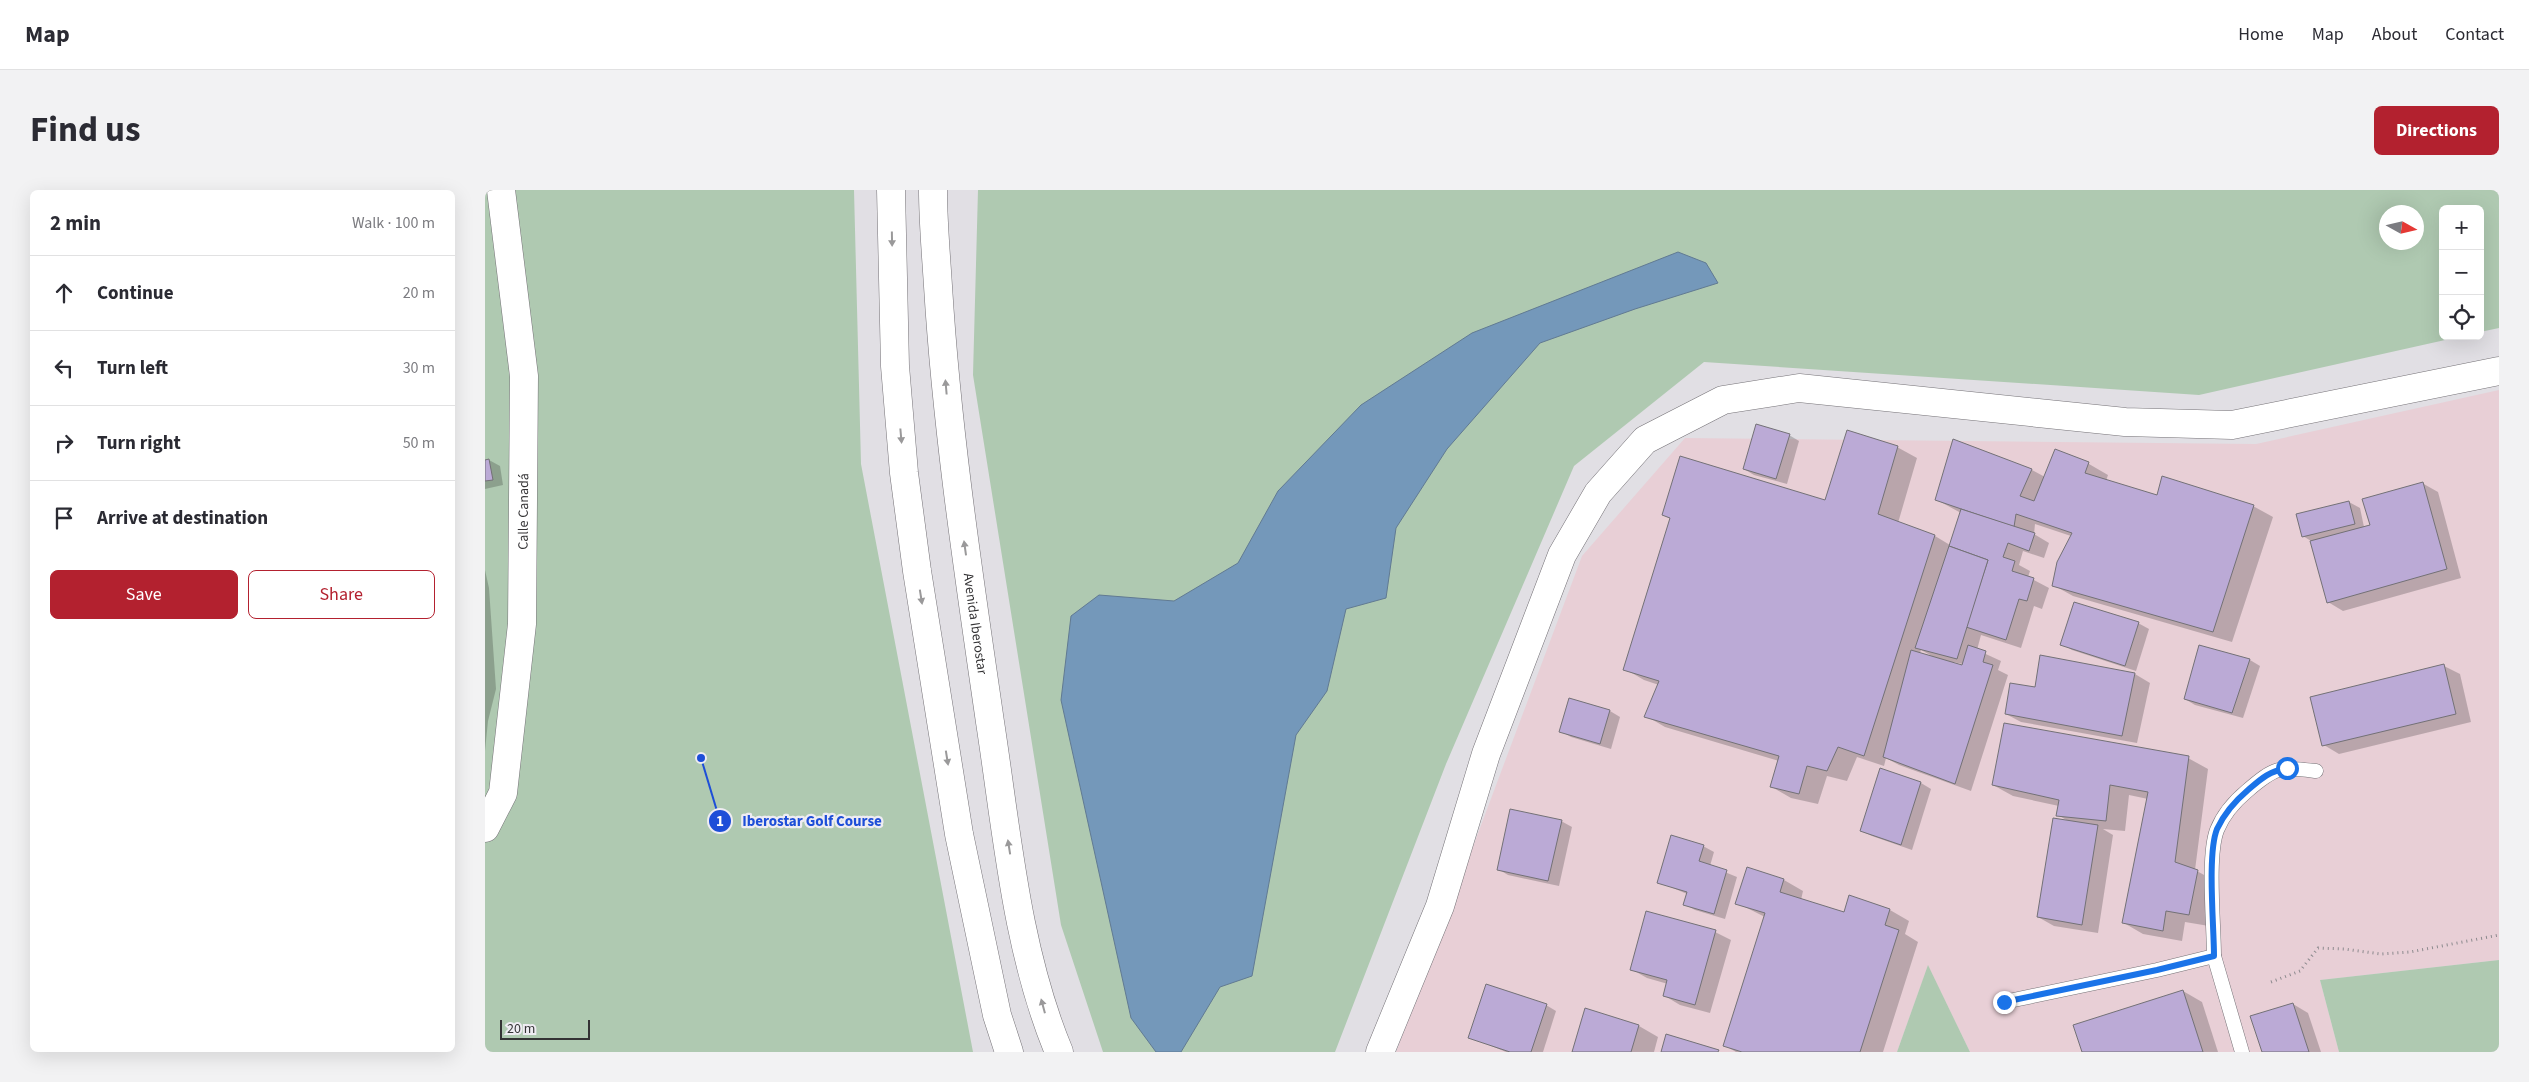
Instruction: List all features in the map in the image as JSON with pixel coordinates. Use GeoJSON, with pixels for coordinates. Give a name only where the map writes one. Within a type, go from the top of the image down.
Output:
{"type":"FeatureCollection","features":[{"type":"Feature","properties":{"kind":"street","name":"Calle Canadá"},"geometry":{"type":"LineString","coordinates":[[485,828],[503,793],[521,624],[525,376],[501,190]]}},
{"type":"Feature","properties":{"kind":"street"},"geometry":{"type":"LineString","coordinates":[[891,190],[895,366],[904,472],[916,561],[959,834],[997,1015],[1009,1052]]}},
{"type":"Feature","properties":{"kind":"street","name":"Avenida Iberostar"},"geometry":{"type":"LineString","coordinates":[[933,190],[941,330],[952,458],[977,634],[1025,940],[1048,1026],[1059,1052]]}},
{"type":"Feature","properties":{"kind":"street"},"geometry":{"type":"LineString","coordinates":[[1380,1052],[1440,906],[1486,754],[1562,556],[1599,493],[1645,440],[1723,400],[1799,388],[2125,422],[2232,425],[2499,371]]}},
{"type":"Feature","properties":{"kind":"lane"},"geometry":{"type":"LineString","coordinates":[[2242,1052],[2214,956],[2213,854],[2217,831],[2227,812],[2240,797],[2269,772],[2287,768],[2316,771]]}},
{"type":"Feature","properties":{"kind":"lane"},"geometry":{"type":"LineString","coordinates":[[2004,1002],[2214,956]]}},
{"type":"Feature","properties":{"kind":"path"},"geometry":{"type":"LineString","coordinates":[[2271,982],[2300,971],[2317,948],[2345,949],[2381,954],[2409,952],[2499,935]]}},
{"type":"Feature","properties":{"kind":"shaded area"},"geometry":{"type":"Polygon","coordinates":[[[2499,390],[2499,960],[2320,980],[2339,1052],[1970,1052],[1928,966],[1897,1052],[1396,1052],[1582,556],[1685,438],[2256,444],[2499,390]]]}},
{"type":"Feature","properties":{"kind":"green space"},"geometry":{"type":"Polygon","coordinates":[[[485,190],[854,190],[861,464],[973,1052],[485,1052],[485,190]]]}},
{"type":"Feature","properties":{"kind":"green space"},"geometry":{"type":"Polygon","coordinates":[[[978,190],[2499,190],[2499,328],[2484,331],[2484,205],[2439,205],[2439,340],[2445,340],[2199,395],[1704,362],[1574,466],[1446,764],[1335,1052],[1103,1052],[1061,925],[973,375],[978,190]]]}},
{"type":"Feature","properties":{"kind":"green space"},"geometry":{"type":"Polygon","coordinates":[[[2499,960],[2499,1052],[2339,1052],[2320,980],[2499,960]]]}},
{"type":"Feature","properties":{"kind":"green space"},"geometry":{"type":"Polygon","coordinates":[[[1928,965],[1970,1052],[1897,1052],[1928,965]]]}},
{"type":"Feature","properties":{"kind":"water"},"geometry":{"type":"Polygon","coordinates":[[[1678,252],[1706,263],[1718,283],[1635,309],[1540,343],[1447,449],[1396,528],[1386,598],[1346,609],[1327,691],[1296,735],[1252,976],[1220,987],[1181,1052],[1156,1052],[1131,1018],[1061,700],[1071,616],[1099,595],[1174,601],[1238,563],[1278,491],[1361,405],[1472,333],[1678,252]]]}},
{"type":"Feature","properties":{"kind":"building"},"geometry":{"type":"Polygon","coordinates":[[[1756,424],[1790,434],[1776,479],[1743,469],[1756,424]]]}},
{"type":"Feature","properties":{"kind":"building"},"geometry":{"type":"Polygon","coordinates":[[[1847,430],[1898,446],[1878,514],[1935,535],[1864,756],[1838,747],[1827,771],[1807,766],[1799,794],[1770,787],[1779,756],[1644,717],[1659,681],[1623,670],[1670,518],[1662,515],[1680,456],[1825,500],[1847,430]]]}},
{"type":"Feature","properties":{"kind":"building"},"geometry":{"type":"Polygon","coordinates":[[[1953,439],[2032,469],[2020,496],[2034,501],[2055,449],[2089,462],[2085,473],[2157,495],[2162,476],[2254,505],[2213,632],[2052,586],[2057,562],[2072,533],[2016,514],[2014,527],[1935,500],[1953,439]]]}},
{"type":"Feature","properties":{"kind":"building"},"geometry":{"type":"Polygon","coordinates":[[[489,459],[493,480],[485,481],[485,460],[489,459]]]}},
{"type":"Feature","properties":{"kind":"building"},"geometry":{"type":"Polygon","coordinates":[[[2423,482],[2447,569],[2327,603],[2310,541],[2370,525],[2362,499],[2423,482]]]}},
{"type":"Feature","properties":{"kind":"building"},"geometry":{"type":"Polygon","coordinates":[[[2349,501],[2355,524],[2302,537],[2296,514],[2349,501]]]}},
{"type":"Feature","properties":{"kind":"building"},"geometry":{"type":"Polygon","coordinates":[[[1961,509],[2035,533],[2029,551],[2008,543],[2003,557],[2015,561],[2012,571],[2034,578],[2027,601],[2019,599],[2006,640],[1966,627],[1988,560],[1949,546],[1961,509]]]}},
{"type":"Feature","properties":{"kind":"building"},"geometry":{"type":"Polygon","coordinates":[[[1949,546],[1988,560],[1957,659],[1915,648],[1949,546]]]}},
{"type":"Feature","properties":{"kind":"building"},"geometry":{"type":"Polygon","coordinates":[[[2074,602],[2139,622],[2125,666],[2060,645],[2074,602]]]}},
{"type":"Feature","properties":{"kind":"building"},"geometry":{"type":"Polygon","coordinates":[[[1968,645],[1986,651],[1983,662],[1993,665],[1955,784],[1883,757],[1911,650],[1962,665],[1968,645]]]}},
{"type":"Feature","properties":{"kind":"building"},"geometry":{"type":"Polygon","coordinates":[[[2199,645],[2250,659],[2232,713],[2184,699],[2199,645]]]}},
{"type":"Feature","properties":{"kind":"building"},"geometry":{"type":"Polygon","coordinates":[[[2040,655],[2135,673],[2122,736],[2005,714],[2010,683],[2035,687],[2040,655]]]}},
{"type":"Feature","properties":{"kind":"building"},"geometry":{"type":"Polygon","coordinates":[[[2444,664],[2456,714],[2322,746],[2310,697],[2444,664]]]}},
{"type":"Feature","properties":{"kind":"building"},"geometry":{"type":"Polygon","coordinates":[[[1569,698],[1610,710],[1600,744],[1559,732],[1569,698]]]}},
{"type":"Feature","properties":{"kind":"building"},"geometry":{"type":"Polygon","coordinates":[[[2004,723],[2189,756],[2175,862],[2198,870],[2189,915],[2166,911],[2163,931],[2122,923],[2148,792],[2110,785],[2106,821],[2056,816],[2059,800],[1992,785],[2004,723]]]}},
{"type":"Feature","properties":{"kind":"building"},"geometry":{"type":"Polygon","coordinates":[[[1880,768],[1921,782],[1901,845],[1860,831],[1880,768]]]}},
{"type":"Feature","properties":{"kind":"building"},"geometry":{"type":"Polygon","coordinates":[[[1510,809],[1562,820],[1548,881],[1497,870],[1510,809]]]}},
{"type":"Feature","properties":{"kind":"building"},"geometry":{"type":"Polygon","coordinates":[[[2053,818],[2098,825],[2082,925],[2037,917],[2053,818]]]}},
{"type":"Feature","properties":{"kind":"building"},"geometry":{"type":"Polygon","coordinates":[[[1671,835],[1704,845],[1699,861],[1727,870],[1714,914],[1683,905],[1687,892],[1657,883],[1671,835]]]}},
{"type":"Feature","properties":{"kind":"building"},"geometry":{"type":"Polygon","coordinates":[[[1747,867],[1784,879],[1780,892],[1844,912],[1849,895],[1890,909],[1885,925],[1899,930],[1860,1052],[1742,1052],[1723,1046],[1765,913],[1735,904],[1747,867]]]}},
{"type":"Feature","properties":{"kind":"building"},"geometry":{"type":"Polygon","coordinates":[[[1646,911],[1716,930],[1695,1005],[1663,996],[1667,980],[1630,970],[1646,911]]]}},
{"type":"Feature","properties":{"kind":"building"},"geometry":{"type":"Polygon","coordinates":[[[1486,984],[1547,1004],[1531,1052],[1510,1052],[1468,1038],[1486,984]]]}},
{"type":"Feature","properties":{"kind":"building"},"geometry":{"type":"Polygon","coordinates":[[[2183,990],[2203,1052],[2082,1052],[2073,1025],[2183,990]]]}},
{"type":"Feature","properties":{"kind":"building"},"geometry":{"type":"Polygon","coordinates":[[[2293,1003],[2309,1052],[2262,1052],[2250,1016],[2293,1003]]]}},
{"type":"Feature","properties":{"kind":"building"},"geometry":{"type":"Polygon","coordinates":[[[1585,1008],[1639,1025],[1631,1052],[1572,1052],[1585,1008]]]}},
{"type":"Feature","properties":{"kind":"building"},"geometry":{"type":"Polygon","coordinates":[[[1666,1034],[1719,1050],[1718,1052],[1661,1052],[1666,1034]]]}},
{"type":"Feature","properties":{"kind":"place","name":"Iberostar Golf Course"},"geometry":{"type":"Point","coordinates":[701,758]}},
{"type":"Feature","properties":{"kind":"route"},"geometry":{"type":"LineString","coordinates":[[2004,1002],[2214,956],[2212,882],[2213,854],[2217,831],[2227,812],[2240,797],[2269,772],[2287,768]]}}]}
